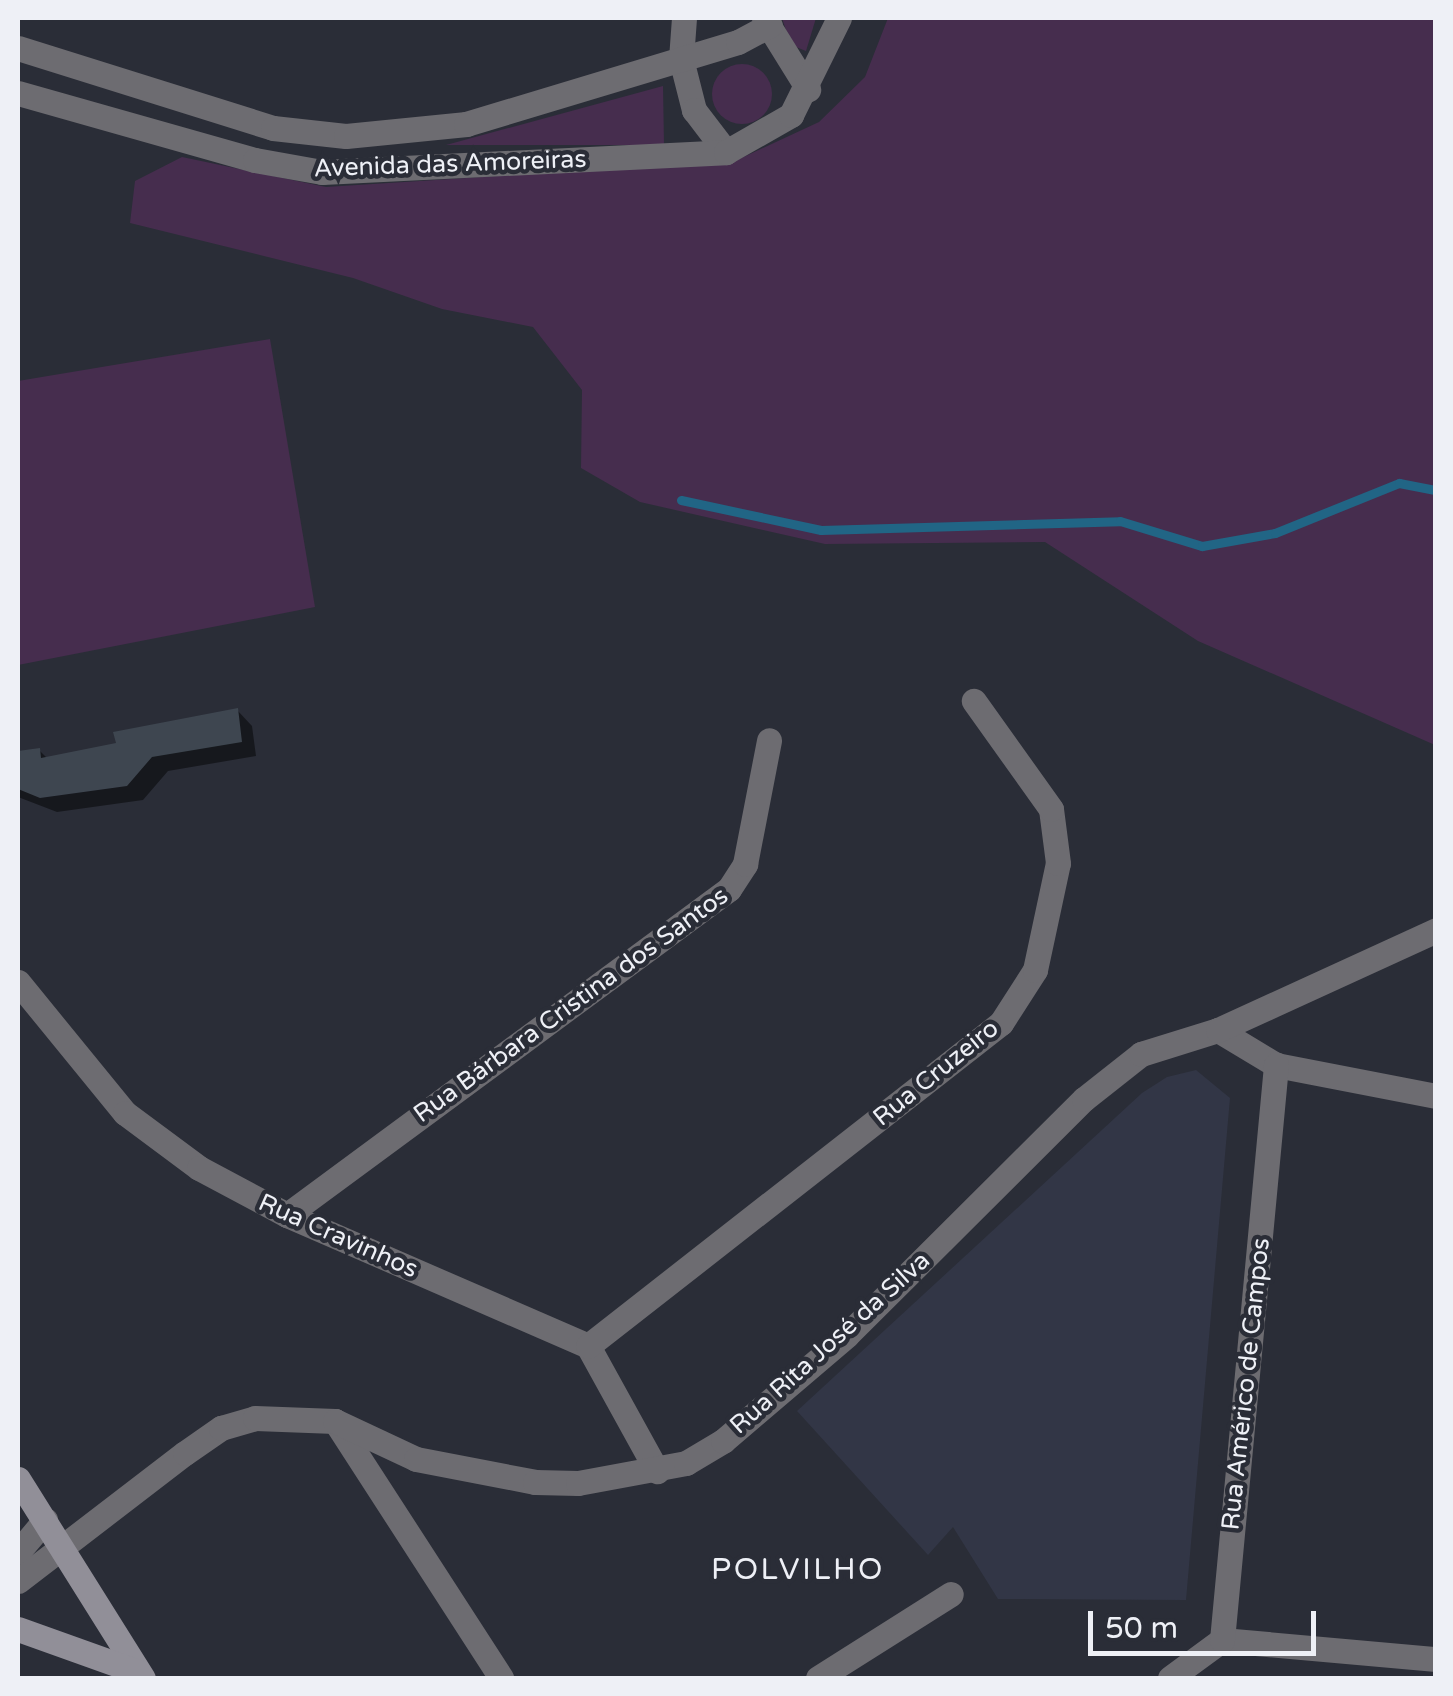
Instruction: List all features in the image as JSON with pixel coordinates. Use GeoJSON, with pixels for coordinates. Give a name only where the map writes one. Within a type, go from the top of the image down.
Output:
{"type":"FeatureCollection","features":[{"type":"Feature","properties":{"kind":"main road"},"geometry":{"type":"LineString","coordinates":[[18,1479],[140,1675]]}},
{"type":"Feature","properties":{"kind":"main road"},"geometry":{"type":"LineString","coordinates":[[18,1628],[140,1675]]}},
{"type":"Feature","properties":{"kind":"street"},"geometry":{"type":"LineString","coordinates":[[684,18],[682,59],[694,110],[726,152]]}},
{"type":"Feature","properties":{"kind":"street","name":"Avenida das Amoreiras"},"geometry":{"type":"LineString","coordinates":[[18,93],[322,172],[726,152],[791,114],[808,89],[840,18]]}},
{"type":"Feature","properties":{"kind":"street"},"geometry":{"type":"LineString","coordinates":[[767,21],[808,89]]}},
{"type":"Feature","properties":{"kind":"street","name":"Avenida das Amoreiras"},"geometry":{"type":"LineString","coordinates":[[18,48],[273,128],[346,136],[466,124],[682,59],[767,21]]}},
{"type":"Feature","properties":{"kind":"street","name":"Rua Cruzeiro"},"geometry":{"type":"LineString","coordinates":[[588,1346],[1001,1023],[1035,970],[1058,862],[1051,810],[974,702]]}},
{"type":"Feature","properties":{"kind":"street","name":"Rua Bárbara Cristina dos Santos"},"geometry":{"type":"LineString","coordinates":[[287,1216],[729,890],[745,864],[768,740]]}},
{"type":"Feature","properties":{"kind":"street","name":"Rua Rita José da Silva"},"geometry":{"type":"LineString","coordinates":[[18,1580],[221,1428],[255,1418],[334,1421],[416,1459],[488,1476],[578,1483],[657,1471],[723,1441],[847,1336],[1084,1099],[1141,1054],[1218,1030],[1436,930]]}},
{"type":"Feature","properties":{"kind":"street","name":"Rua Cravinhos"},"geometry":{"type":"LineString","coordinates":[[18,982],[126,1112],[199,1168],[287,1216],[588,1346]]}},
{"type":"Feature","properties":{"kind":"street"},"geometry":{"type":"LineString","coordinates":[[1218,1030],[1276,1065],[1436,1096]]}},
{"type":"Feature","properties":{"kind":"street","name":"Rua Américo de Campos"},"geometry":{"type":"LineString","coordinates":[[1222,1640],[1276,1065]]}},
{"type":"Feature","properties":{"kind":"street"},"geometry":{"type":"LineString","coordinates":[[588,1346],[657,1471]]}},
{"type":"Feature","properties":{"kind":"street"},"geometry":{"type":"LineString","coordinates":[[334,1421],[502,1678]]}},
{"type":"Feature","properties":{"kind":"street"},"geometry":{"type":"LineString","coordinates":[[18,1552],[45,1520]]}},
{"type":"Feature","properties":{"kind":"street"},"geometry":{"type":"LineString","coordinates":[[818,1678],[951,1594]]}},
{"type":"Feature","properties":{"kind":"street"},"geometry":{"type":"LineString","coordinates":[[1170,1678],[1222,1640],[1436,1659]]}},
{"type":"Feature","properties":{"kind":"shaded area"},"geometry":{"type":"Polygon","coordinates":[[[782,18],[816,18],[806,51],[791,45],[782,18]]]}},
{"type":"Feature","properties":{"kind":"shaded area"},"geometry":{"type":"Polygon","coordinates":[[[888,18],[1435,18],[1435,745],[1198,641],[1045,542],[825,544],[640,502],[581,468],[582,390],[533,327],[442,309],[353,278],[130,223],[135,181],[182,157],[326,187],[735,161],[819,122],[865,77],[888,18]]]}},
{"type":"Feature","properties":{"kind":"shaded area"},"geometry":{"type":"Polygon","coordinates":[[[742,64],[763,73],[772,94],[763,115],[742,124],[721,115],[712,94],[721,73],[742,64]]]}},
{"type":"Feature","properties":{"kind":"shaded area"},"geometry":{"type":"Polygon","coordinates":[[[663,86],[664,145],[446,145],[663,86]]]}},
{"type":"Feature","properties":{"kind":"shaded area"},"geometry":{"type":"Polygon","coordinates":[[[270,339],[315,607],[18,665],[18,381],[270,339]]]}},
{"type":"Feature","properties":{"kind":"shaded area"},"geometry":{"type":"Polygon","coordinates":[[[1196,1070],[1230,1098],[1186,1600],[998,1599],[953,1527],[928,1555],[797,1411],[1142,1093],[1167,1077],[1196,1070]]]}},
{"type":"Feature","properties":{"kind":"building"},"geometry":{"type":"Polygon","coordinates":[[[238,708],[242,742],[152,757],[127,786],[40,798],[18,789],[18,751],[40,748],[41,758],[116,743],[113,732],[238,708]]]}},
{"type":"Feature","properties":{"kind":"waterway"},"geometry":{"type":"LineString","coordinates":[[681,500],[821,530],[1120,521],[1202,546],[1275,533],[1399,483],[1436,490]]}},
{"type":"Feature","properties":{"kind":"district","name":"POLVILHO"},"geometry":{"type":"Point","coordinates":[798,1570]}}]}
